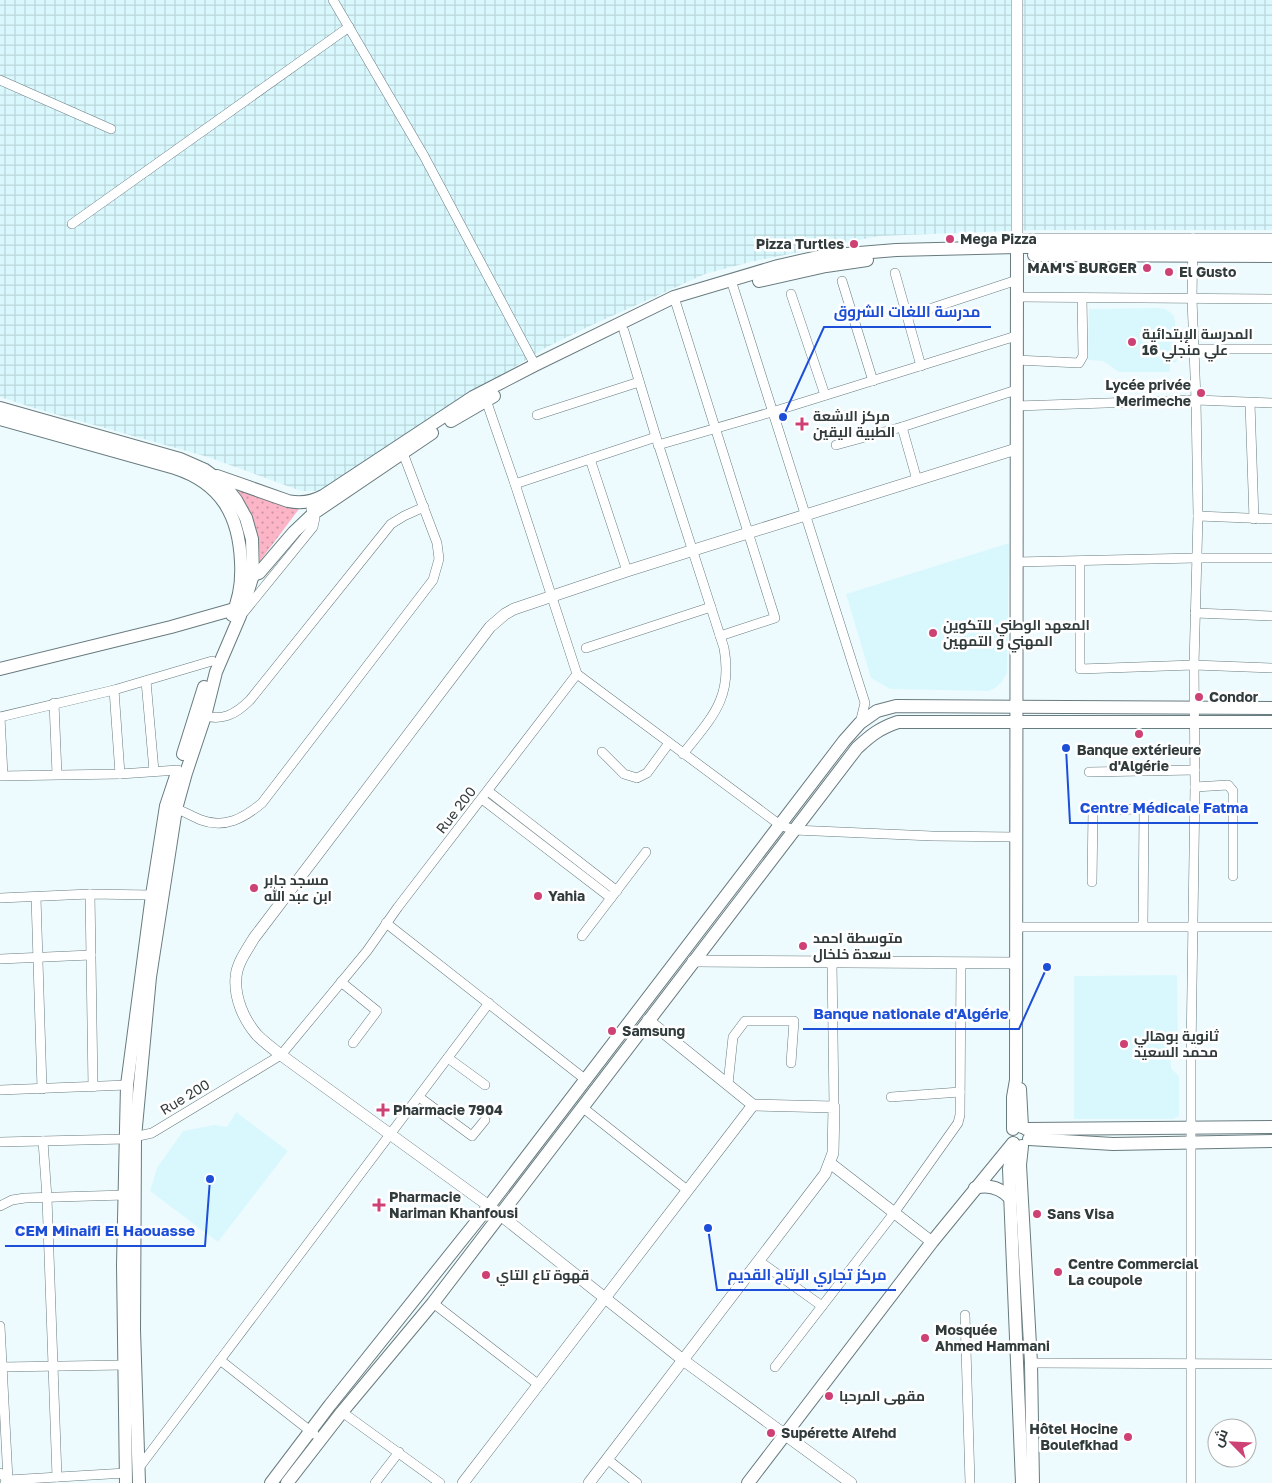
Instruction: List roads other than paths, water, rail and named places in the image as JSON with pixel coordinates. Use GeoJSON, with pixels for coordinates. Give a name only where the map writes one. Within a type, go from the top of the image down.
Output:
{"type":"FeatureCollection","features":[{"type":"Feature","properties":{"kind":"main road"},"geometry":{"type":"LineString","coordinates":[[1017,246],[1016,1080],[1012,1097],[1020,1137],[1031,1363],[1033,1483]]}},
{"type":"Feature","properties":{"kind":"main road"},"geometry":{"type":"LineString","coordinates":[[248,576],[259,573],[294,532],[310,508],[323,496],[473,397],[535,365],[675,300],[822,256],[896,250],[1017,246],[1272,246]]}},
{"type":"Feature","properties":{"kind":"main road"},"geometry":{"type":"LineString","coordinates":[[1193,247],[1272,256]]}},
{"type":"Feature","properties":{"kind":"main road"},"geometry":{"type":"LineString","coordinates":[[212,476],[228,479],[310,508],[403,453],[436,430],[486,400],[624,331],[675,300]]}},
{"type":"Feature","properties":{"kind":"main road"},"geometry":{"type":"LineString","coordinates":[[0,408],[180,459],[197,466],[230,491],[246,518],[252,539],[248,576],[240,610],[178,770],[152,895],[127,1085],[134,1330],[130,1475]]}},
{"type":"Feature","properties":{"kind":"main road"},"geometry":{"type":"LineString","coordinates":[[0,418],[188,472],[199,478],[219,495],[233,517],[248,576]]}},
{"type":"Feature","properties":{"kind":"main road"},"geometry":{"type":"LineString","coordinates":[[139,1483],[130,1475],[124,1365],[123,1265],[125,1195],[130,1138],[171,807],[186,773],[212,661],[240,610]]}},
{"type":"Feature","properties":{"kind":"main road"},"geometry":{"type":"LineString","coordinates":[[0,668],[240,610]]}},
{"type":"Feature","properties":{"kind":"main road"},"geometry":{"type":"LineString","coordinates":[[270,1483],[489,1206],[844,741],[860,723],[877,711],[896,706],[1272,708]]}},
{"type":"Feature","properties":{"kind":"main road"},"geometry":{"type":"LineString","coordinates":[[287,1483],[342,1412],[433,1302],[857,748],[872,734],[883,727],[898,722],[1272,722]]}},
{"type":"Feature","properties":{"kind":"main road"},"geometry":{"type":"LineString","coordinates":[[748,1483],[932,1242],[975,1188],[1020,1137],[1191,1128],[1272,1127]]}},
{"type":"Feature","properties":{"kind":"main road"},"geometry":{"type":"LineString","coordinates":[[1020,1137],[1113,1144],[1272,1141]]}},
{"type":"Feature","properties":{"kind":"main road"},"geometry":{"type":"LineString","coordinates":[[1020,1137],[1010,1165],[1022,1483]]}},
{"type":"Feature","properties":{"kind":"main road"},"geometry":{"type":"LineString","coordinates":[[975,1188],[986,1186],[998,1188],[1011,1199]]}},
{"type":"Feature","properties":{"kind":"street"},"geometry":{"type":"LineString","coordinates":[[333,0],[424,156],[535,365]]}},
{"type":"Feature","properties":{"kind":"street"},"geometry":{"type":"LineString","coordinates":[[1017,0],[1017,246]]}},
{"type":"Feature","properties":{"kind":"street"},"geometry":{"type":"LineString","coordinates":[[72,224],[349,27]]}},
{"type":"Feature","properties":{"kind":"street"},"geometry":{"type":"LineString","coordinates":[[0,80],[111,129]]}},
{"type":"Feature","properties":{"kind":"street"},"geometry":{"type":"LineString","coordinates":[[1191,1483],[1194,665],[1198,516],[1192,299],[1193,247],[1272,238]]}},
{"type":"Feature","properties":{"kind":"street"},"geometry":{"type":"LineString","coordinates":[[895,273],[921,366]]}},
{"type":"Feature","properties":{"kind":"street"},"geometry":{"type":"LineString","coordinates":[[908,316],[1016,280]]}},
{"type":"Feature","properties":{"kind":"street"},"geometry":{"type":"LineString","coordinates":[[842,281],[873,381]]}},
{"type":"Feature","properties":{"kind":"street"},"geometry":{"type":"LineString","coordinates":[[732,284],[865,703],[860,723]]}},
{"type":"Feature","properties":{"kind":"street"},"geometry":{"type":"LineString","coordinates":[[791,294],[825,395]]}},
{"type":"Feature","properties":{"kind":"street"},"geometry":{"type":"LineString","coordinates":[[1016,297],[1272,299]]}},
{"type":"Feature","properties":{"kind":"street"},"geometry":{"type":"LineString","coordinates":[[1016,360],[1079,363],[1083,356],[1082,298]]}},
{"type":"Feature","properties":{"kind":"street"},"geometry":{"type":"LineString","coordinates":[[675,300],[775,618],[720,636]]}},
{"type":"Feature","properties":{"kind":"street"},"geometry":{"type":"LineString","coordinates":[[624,331],[657,441],[720,636],[727,664],[724,691],[718,707],[683,754]]}},
{"type":"Feature","properties":{"kind":"street"},"geometry":{"type":"LineString","coordinates":[[515,484],[590,459],[772,412],[1016,336]]}},
{"type":"Feature","properties":{"kind":"street"},"geometry":{"type":"LineString","coordinates":[[1193,349],[1272,349]]}},
{"type":"Feature","properties":{"kind":"street"},"geometry":{"type":"LineString","coordinates":[[537,415],[639,382]]}},
{"type":"Feature","properties":{"kind":"street"},"geometry":{"type":"LineString","coordinates":[[836,445],[902,427],[1016,390]]}},
{"type":"Feature","properties":{"kind":"street"},"geometry":{"type":"LineString","coordinates":[[486,400],[577,674],[780,826],[794,830],[932,836],[1016,837]]}},
{"type":"Feature","properties":{"kind":"street"},"geometry":{"type":"LineString","coordinates":[[1016,406],[1196,400],[1272,403]]}},
{"type":"Feature","properties":{"kind":"street"},"geometry":{"type":"LineString","coordinates":[[1250,403],[1254,519]]}},
{"type":"Feature","properties":{"kind":"street"},"geometry":{"type":"LineString","coordinates":[[902,427],[917,480]]}},
{"type":"Feature","properties":{"kind":"street"},"geometry":{"type":"LineString","coordinates":[[851,1483],[684,1360],[489,1206],[281,1055],[258,1036],[248,1023],[237,993],[236,976],[245,952],[490,628],[505,614],[514,609],[627,571],[1016,449]]}},
{"type":"Feature","properties":{"kind":"street"},"geometry":{"type":"LineString","coordinates":[[171,807],[201,820],[222,823],[235,821],[248,815],[262,803],[433,580],[439,558],[437,543],[403,453]]}},
{"type":"Feature","properties":{"kind":"street"},"geometry":{"type":"LineString","coordinates":[[590,459],[627,571]]}},
{"type":"Feature","properties":{"kind":"street"},"geometry":{"type":"LineString","coordinates":[[200,714],[229,716],[240,710],[391,524],[424,507]]}},
{"type":"Feature","properties":{"kind":"street"},"geometry":{"type":"LineString","coordinates":[[240,610],[313,527],[316,521],[310,508]]}},
{"type":"Feature","properties":{"kind":"street"},"geometry":{"type":"LineString","coordinates":[[1198,516],[1272,519]]}},
{"type":"Feature","properties":{"kind":"street"},"geometry":{"type":"LineString","coordinates":[[1016,562],[1272,558]]}},
{"type":"Feature","properties":{"kind":"street"},"geometry":{"type":"LineString","coordinates":[[1080,561],[1080,669],[1194,665],[1272,668]]}},
{"type":"Feature","properties":{"kind":"street"},"geometry":{"type":"LineString","coordinates":[[586,648],[711,607]]}},
{"type":"Feature","properties":{"kind":"street"},"geometry":{"type":"LineString","coordinates":[[1195,614],[1272,616]]}},
{"type":"Feature","properties":{"kind":"street"},"geometry":{"type":"LineString","coordinates":[[178,770],[154,770],[120,774],[2,776],[0,717],[114,690],[212,661]]}},
{"type":"Feature","properties":{"kind":"street","name":"Rue 200"},"geometry":{"type":"LineString","coordinates":[[0,1142],[130,1138],[152,1133],[281,1055],[341,982],[577,674]]}},
{"type":"Feature","properties":{"kind":"street"},"geometry":{"type":"LineString","coordinates":[[146,681],[154,770]]}},
{"type":"Feature","properties":{"kind":"street"},"geometry":{"type":"LineString","coordinates":[[114,690],[120,774]]}},
{"type":"Feature","properties":{"kind":"street"},"geometry":{"type":"LineString","coordinates":[[54,703],[58,774]]}},
{"type":"Feature","properties":{"kind":"street"},"geometry":{"type":"LineString","coordinates":[[865,703],[883,709]]}},
{"type":"Feature","properties":{"kind":"street"},"geometry":{"type":"LineString","coordinates":[[602,752],[624,774],[636,778],[647,773],[669,743]]}},
{"type":"Feature","properties":{"kind":"street"},"geometry":{"type":"LineString","coordinates":[[1089,772],[1195,770]]}},
{"type":"Feature","properties":{"kind":"street"},"geometry":{"type":"LineString","coordinates":[[1195,787],[1228,785],[1233,790],[1233,876]]}},
{"type":"Feature","properties":{"kind":"street"},"geometry":{"type":"LineString","coordinates":[[488,791],[614,894]]}},
{"type":"Feature","properties":{"kind":"street"},"geometry":{"type":"LineString","coordinates":[[482,799],[614,894]]}},
{"type":"Feature","properties":{"kind":"street"},"geometry":{"type":"LineString","coordinates":[[1092,882],[1093,810],[1144,809],[1143,926]]}},
{"type":"Feature","properties":{"kind":"street"},"geometry":{"type":"LineString","coordinates":[[582,936],[646,852]]}},
{"type":"Feature","properties":{"kind":"street"},"geometry":{"type":"LineString","coordinates":[[0,898],[90,894],[152,895]]}},
{"type":"Feature","properties":{"kind":"street"},"geometry":{"type":"LineString","coordinates":[[90,894],[94,1087]]}},
{"type":"Feature","properties":{"kind":"street"},"geometry":{"type":"LineString","coordinates":[[36,897],[42,1089]]}},
{"type":"Feature","properties":{"kind":"street"},"geometry":{"type":"LineString","coordinates":[[386,923],[586,1080]]}},
{"type":"Feature","properties":{"kind":"street"},"geometry":{"type":"LineString","coordinates":[[1016,927],[1272,927]]}},
{"type":"Feature","properties":{"kind":"street"},"geometry":{"type":"LineString","coordinates":[[0,959],[91,955]]}},
{"type":"Feature","properties":{"kind":"street"},"geometry":{"type":"LineString","coordinates":[[693,961],[1016,963]]}},
{"type":"Feature","properties":{"kind":"street"},"geometry":{"type":"LineString","coordinates":[[589,1483],[825,1174],[833,1153],[832,962]]}},
{"type":"Feature","properties":{"kind":"street"},"geometry":{"type":"LineString","coordinates":[[775,1367],[894,1213],[958,1123],[960,1115],[961,964]]}},
{"type":"Feature","properties":{"kind":"street"},"geometry":{"type":"LineString","coordinates":[[341,982],[377,1011],[352,1043]]}},
{"type":"Feature","properties":{"kind":"street"},"geometry":{"type":"LineString","coordinates":[[7,1482],[58,1477],[130,1475],[220,1360],[489,1003]]}},
{"type":"Feature","properties":{"kind":"street"},"geometry":{"type":"LineString","coordinates":[[648,1020],[753,1105],[834,1107]]}},
{"type":"Feature","properties":{"kind":"street"},"geometry":{"type":"LineString","coordinates":[[728,1084],[733,1037],[745,1021],[794,1020],[791,1063]]}},
{"type":"Feature","properties":{"kind":"street"},"geometry":{"type":"LineString","coordinates":[[448,1058],[485,1085]]}},
{"type":"Feature","properties":{"kind":"street"},"geometry":{"type":"LineString","coordinates":[[0,1090],[127,1085]]}},
{"type":"Feature","properties":{"kind":"street"},"geometry":{"type":"LineString","coordinates":[[891,1097],[960,1092]]}},
{"type":"Feature","properties":{"kind":"street"},"geometry":{"type":"LineString","coordinates":[[419,1097],[472,1136],[485,1120]]}},
{"type":"Feature","properties":{"kind":"street"},"geometry":{"type":"LineString","coordinates":[[463,1483],[753,1105]]}},
{"type":"Feature","properties":{"kind":"street"},"geometry":{"type":"LineString","coordinates":[[582,1107],[688,1190]]}},
{"type":"Feature","properties":{"kind":"street"},"geometry":{"type":"LineString","coordinates":[[42,1141],[47,1198],[58,1477]]}},
{"type":"Feature","properties":{"kind":"street"},"geometry":{"type":"LineString","coordinates":[[830,1163],[932,1242]]}},
{"type":"Feature","properties":{"kind":"street"},"geometry":{"type":"LineString","coordinates":[[0,1206],[12,1200],[125,1195]]}},
{"type":"Feature","properties":{"kind":"street"},"geometry":{"type":"LineString","coordinates":[[758,1261],[822,1306]]}},
{"type":"Feature","properties":{"kind":"street"},"geometry":{"type":"LineString","coordinates":[[433,1302],[539,1385]]}},
{"type":"Feature","properties":{"kind":"street"},"geometry":{"type":"LineString","coordinates":[[965,1316],[970,1483]]}},
{"type":"Feature","properties":{"kind":"street"},"geometry":{"type":"LineString","coordinates":[[0,1326],[7,1482]]}},
{"type":"Feature","properties":{"kind":"street"},"geometry":{"type":"LineString","coordinates":[[220,1360],[321,1439]]}},
{"type":"Feature","properties":{"kind":"street"},"geometry":{"type":"LineString","coordinates":[[1031,1363],[1272,1364]]}},
{"type":"Feature","properties":{"kind":"street"},"geometry":{"type":"LineString","coordinates":[[2,1367],[124,1365]]}},
{"type":"Feature","properties":{"kind":"street"},"geometry":{"type":"LineString","coordinates":[[342,1412],[440,1483]]}},
{"type":"Feature","properties":{"kind":"street"},"geometry":{"type":"LineString","coordinates":[[375,1483],[399,1452]]}},
{"type":"Feature","properties":{"kind":"street"},"geometry":{"type":"LineString","coordinates":[[608,1459],[637,1483]]}},
{"type":"Feature","properties":{"kind":"street"},"geometry":{"type":"LineString","coordinates":[[0,1473],[7,1482]]}},
{"type":"Feature","properties":{"kind":"place","name":"Mega Pizza"},"geometry":{"type":"Point","coordinates":[950,239]}},
{"type":"Feature","properties":{"kind":"place","name":"Pizza Turtles"},"geometry":{"type":"Point","coordinates":[854,244]}},
{"type":"Feature","properties":{"kind":"place","name":"MAM'S BURGER"},"geometry":{"type":"Point","coordinates":[1147,268]}},
{"type":"Feature","properties":{"kind":"place","name":"El Gusto"},"geometry":{"type":"Point","coordinates":[1169,272]}},
{"type":"Feature","properties":{"kind":"place","name":"المدرسة الإبتدائية علي منجلي 16"},"geometry":{"type":"Point","coordinates":[1132,342]}},
{"type":"Feature","properties":{"kind":"place","name":"Lycée privée Merimeche"},"geometry":{"type":"Point","coordinates":[1201,393]}},
{"type":"Feature","properties":{"kind":"place","name":"مدرسة اللغات الشروق"},"geometry":{"type":"Point","coordinates":[783,417]}},
{"type":"Feature","properties":{"kind":"place","name":"مركز الاشعة الطبية اليقين"},"geometry":{"type":"Point","coordinates":[802,424]}},
{"type":"Feature","properties":{"kind":"place","name":"المعهد الوطني للتكوين المهني و التمهين"},"geometry":{"type":"Point","coordinates":[933,633]}},
{"type":"Feature","properties":{"kind":"place","name":"Condor"},"geometry":{"type":"Point","coordinates":[1199,697]}},
{"type":"Feature","properties":{"kind":"place","name":"Banque extérieure d'Algérie"},"geometry":{"type":"Point","coordinates":[1139,734]}},
{"type":"Feature","properties":{"kind":"place","name":"Centre Médicale Fatma"},"geometry":{"type":"Point","coordinates":[1066,748]}},
{"type":"Feature","properties":{"kind":"place","name":"مسجد جابر ابن عبد الله"},"geometry":{"type":"Point","coordinates":[254,888]}},
{"type":"Feature","properties":{"kind":"place","name":"Yahia"},"geometry":{"type":"Point","coordinates":[538,896]}},
{"type":"Feature","properties":{"kind":"place","name":"متوسطة احمد سعدة خلخال"},"geometry":{"type":"Point","coordinates":[803,946]}},
{"type":"Feature","properties":{"kind":"place","name":"Banque nationale d'Algérie"},"geometry":{"type":"Point","coordinates":[1047,967]}},
{"type":"Feature","properties":{"kind":"place","name":"Samsung"},"geometry":{"type":"Point","coordinates":[612,1031]}},
{"type":"Feature","properties":{"kind":"place","name":"ثانوية بوهالي محمد السعيد"},"geometry":{"type":"Point","coordinates":[1124,1044]}},
{"type":"Feature","properties":{"kind":"place","name":"Pharmacie 7904"},"geometry":{"type":"Point","coordinates":[383,1110]}},
{"type":"Feature","properties":{"kind":"place","name":"CEM Minaifi El Haouasse"},"geometry":{"type":"Point","coordinates":[210,1179]}},
{"type":"Feature","properties":{"kind":"place","name":"Pharmacie Nariman Khanfousi"},"geometry":{"type":"Point","coordinates":[379,1205]}},
{"type":"Feature","properties":{"kind":"place","name":"Sans Visa"},"geometry":{"type":"Point","coordinates":[1037,1214]}},
{"type":"Feature","properties":{"kind":"place","name":"مركز تجاري الرتاج القديم"},"geometry":{"type":"Point","coordinates":[708,1228]}},
{"type":"Feature","properties":{"kind":"place","name":"Centre Commercial La coupole"},"geometry":{"type":"Point","coordinates":[1058,1272]}},
{"type":"Feature","properties":{"kind":"place","name":"قهوة تاع التاي"},"geometry":{"type":"Point","coordinates":[486,1275]}},
{"type":"Feature","properties":{"kind":"place","name":"Mosquée Ahmed Hammani"},"geometry":{"type":"Point","coordinates":[925,1338]}},
{"type":"Feature","properties":{"kind":"place","name":"مقهى المرحبا"},"geometry":{"type":"Point","coordinates":[829,1396]}},
{"type":"Feature","properties":{"kind":"place","name":"Supérette Alfehd"},"geometry":{"type":"Point","coordinates":[771,1433]}},
{"type":"Feature","properties":{"kind":"place","name":"Hôtel Hocine Boulefkhad"},"geometry":{"type":"Point","coordinates":[1128,1437]}}]}
